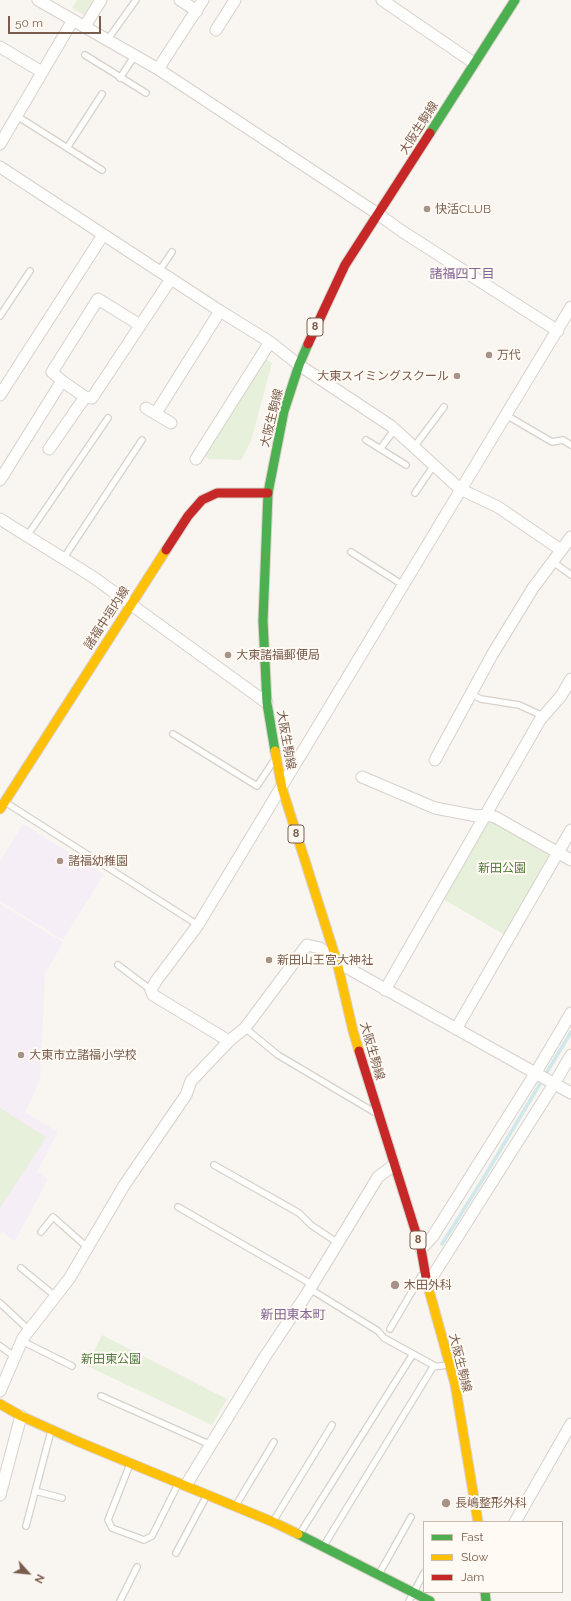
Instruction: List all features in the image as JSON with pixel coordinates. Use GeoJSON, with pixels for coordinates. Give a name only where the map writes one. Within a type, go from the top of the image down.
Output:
{"type":"FeatureCollection","features":[{"type":"Feature","properties":{"kind":"main road","name":"大阪生駒線"},"geometry":{"type":"LineString","coordinates":[[478,1521],[455,1384],[427,1285],[421,1249],[353,1031],[337,962],[282,788],[267,703],[263,621],[268,493],[284,411],[299,365],[311,336],[345,265],[515,0]]}},
{"type":"Feature","properties":{"kind":"main road","name":"諸福中垣内線"},"geometry":{"type":"LineString","coordinates":[[2,803],[188,516],[202,500],[217,493],[268,493]]}},
{"type":"Feature","properties":{"kind":"main road"},"geometry":{"type":"LineString","coordinates":[[0,1404],[21,1416],[273,1522],[378,1575],[411,1597],[430,1601]]}},
{"type":"Feature","properties":{"kind":"street"},"geometry":{"type":"LineString","coordinates":[[85,26],[101,0]]}},
{"type":"Feature","properties":{"kind":"street"},"geometry":{"type":"LineString","coordinates":[[180,0],[197,11]]}},
{"type":"Feature","properties":{"kind":"street"},"geometry":{"type":"LineString","coordinates":[[158,69],[203,0]]}},
{"type":"Feature","properties":{"kind":"street"},"geometry":{"type":"LineString","coordinates":[[216,30],[235,0]]}},
{"type":"Feature","properties":{"kind":"street"},"geometry":{"type":"LineString","coordinates":[[382,0],[474,63]]}},
{"type":"Feature","properties":{"kind":"street"},"geometry":{"type":"LineString","coordinates":[[41,1],[158,69],[378,214],[402,232],[558,331]]}},
{"type":"Feature","properties":{"kind":"street"},"geometry":{"type":"LineString","coordinates":[[0,144],[73,20]]}},
{"type":"Feature","properties":{"kind":"street"},"geometry":{"type":"LineString","coordinates":[[0,47],[42,72]]}},
{"type":"Feature","properties":{"kind":"street"},"geometry":{"type":"LineString","coordinates":[[0,167],[270,342],[299,365],[395,430],[460,489],[498,507],[565,549]]}},
{"type":"Feature","properties":{"kind":"street"},"geometry":{"type":"LineString","coordinates":[[2,389],[103,235]]}},
{"type":"Feature","properties":{"kind":"street"},"geometry":{"type":"LineString","coordinates":[[140,325],[98,299],[52,372],[85,397],[92,398],[171,279]]}},
{"type":"Feature","properties":{"kind":"street"},"geometry":{"type":"LineString","coordinates":[[229,1041],[153,995],[151,990],[156,981],[198,925],[282,788],[460,489],[558,331],[571,307]]}},
{"type":"Feature","properties":{"kind":"street"},"geometry":{"type":"LineString","coordinates":[[156,413],[220,311]]}},
{"type":"Feature","properties":{"kind":"street"},"geometry":{"type":"LineString","coordinates":[[196,459],[270,342]]}},
{"type":"Feature","properties":{"kind":"street"},"geometry":{"type":"LineString","coordinates":[[0,480],[62,381]]}},
{"type":"Feature","properties":{"kind":"street"},"geometry":{"type":"LineString","coordinates":[[49,449],[85,397]]}},
{"type":"Feature","properties":{"kind":"street"},"geometry":{"type":"LineString","coordinates":[[146,408],[171,423]]}},
{"type":"Feature","properties":{"kind":"street"},"geometry":{"type":"LineString","coordinates":[[0,519],[93,577],[267,703]]}},
{"type":"Feature","properties":{"kind":"street"},"geometry":{"type":"LineString","coordinates":[[435,760],[508,628],[533,588],[565,549],[571,537]]}},
{"type":"Feature","properties":{"kind":"street"},"geometry":{"type":"LineString","coordinates":[[385,990],[543,716],[561,696],[571,679]]}},
{"type":"Feature","properties":{"kind":"street"},"geometry":{"type":"LineString","coordinates":[[362,777],[435,808],[477,816],[486,815],[495,817],[571,860]]}},
{"type":"Feature","properties":{"kind":"street"},"geometry":{"type":"LineString","coordinates":[[456,1029],[571,830]]}},
{"type":"Feature","properties":{"kind":"street"},"geometry":{"type":"LineString","coordinates":[[0,1391],[22,1341],[69,1279],[125,1184],[186,1095],[191,1081],[229,1041],[245,1028],[307,945],[320,948],[337,962],[385,990],[571,1093]]}},
{"type":"Feature","properties":{"kind":"street"},"geometry":{"type":"LineString","coordinates":[[427,1285],[544,1079],[571,1012]]}},
{"type":"Feature","properties":{"kind":"street"},"geometry":{"type":"LineString","coordinates":[[421,1249],[433,1236],[544,1079],[571,1055]]}},
{"type":"Feature","properties":{"kind":"street"},"geometry":{"type":"LineString","coordinates":[[183,1484],[211,1445],[378,1178],[394,1165]]}},
{"type":"Feature","properties":{"kind":"street"},"geometry":{"type":"LineString","coordinates":[[0,1495],[21,1416]]}},
{"type":"Feature","properties":{"kind":"street"},"geometry":{"type":"LineString","coordinates":[[517,1521],[571,1424]]}},
{"type":"Feature","properties":{"kind":"lane"},"geometry":{"type":"LineString","coordinates":[[108,39],[136,0]]}},
{"type":"Feature","properties":{"kind":"lane"},"geometry":{"type":"LineString","coordinates":[[85,55],[146,93]]}},
{"type":"Feature","properties":{"kind":"lane"},"geometry":{"type":"LineString","coordinates":[[120,78],[135,55]]}},
{"type":"Feature","properties":{"kind":"lane"},"geometry":{"type":"LineString","coordinates":[[67,148],[102,94]]}},
{"type":"Feature","properties":{"kind":"lane"},"geometry":{"type":"LineString","coordinates":[[17,116],[102,170]]}},
{"type":"Feature","properties":{"kind":"lane"},"geometry":{"type":"LineString","coordinates":[[160,271],[172,252]]}},
{"type":"Feature","properties":{"kind":"lane"},"geometry":{"type":"LineString","coordinates":[[0,316],[30,271]]}},
{"type":"Feature","properties":{"kind":"lane"},"geometry":{"type":"LineString","coordinates":[[414,447],[444,407]]}},
{"type":"Feature","properties":{"kind":"lane"},"geometry":{"type":"LineString","coordinates":[[506,415],[552,442],[563,440],[571,445]]}},
{"type":"Feature","properties":{"kind":"lane"},"geometry":{"type":"LineString","coordinates":[[27,536],[108,418]]}},
{"type":"Feature","properties":{"kind":"lane"},"geometry":{"type":"LineString","coordinates":[[380,449],[395,430]]}},
{"type":"Feature","properties":{"kind":"lane"},"geometry":{"type":"LineString","coordinates":[[63,559],[142,440]]}},
{"type":"Feature","properties":{"kind":"lane"},"geometry":{"type":"LineString","coordinates":[[366,440],[406,465]]}},
{"type":"Feature","properties":{"kind":"lane"},"geometry":{"type":"LineString","coordinates":[[415,493],[434,465]]}},
{"type":"Feature","properties":{"kind":"lane"},"geometry":{"type":"LineString","coordinates":[[351,552],[403,586]]}},
{"type":"Feature","properties":{"kind":"lane"},"geometry":{"type":"LineString","coordinates":[[553,562],[571,575]]}},
{"type":"Feature","properties":{"kind":"lane"},"geometry":{"type":"LineString","coordinates":[[471,694],[481,699],[519,705],[543,716]]}},
{"type":"Feature","properties":{"kind":"lane"},"geometry":{"type":"LineString","coordinates":[[173,734],[257,786],[277,756]]}},
{"type":"Feature","properties":{"kind":"lane"},"geometry":{"type":"LineString","coordinates":[[2,803],[198,925]]}},
{"type":"Feature","properties":{"kind":"lane"},"geometry":{"type":"LineString","coordinates":[[118,965],[151,990]]}},
{"type":"Feature","properties":{"kind":"lane"},"geometry":{"type":"LineString","coordinates":[[245,1028],[278,1055],[378,1114]]}},
{"type":"Feature","properties":{"kind":"lane"},"geometry":{"type":"LineString","coordinates":[[214,1165],[299,1214],[311,1225],[338,1243]]}},
{"type":"Feature","properties":{"kind":"lane"},"geometry":{"type":"LineString","coordinates":[[178,1207],[311,1287],[378,1331],[384,1338],[435,1366]]}},
{"type":"Feature","properties":{"kind":"lane"},"geometry":{"type":"LineString","coordinates":[[41,1232],[53,1217],[87,1247]]}},
{"type":"Feature","properties":{"kind":"lane"},"geometry":{"type":"LineString","coordinates":[[21,1268],[55,1296]]}},
{"type":"Feature","properties":{"kind":"lane"},"geometry":{"type":"LineString","coordinates":[[390,1328],[425,1271]]}},
{"type":"Feature","properties":{"kind":"lane"},"geometry":{"type":"LineString","coordinates":[[0,1303],[29,1330]]}},
{"type":"Feature","properties":{"kind":"lane"},"geometry":{"type":"LineString","coordinates":[[22,1341],[72,1366]]}},
{"type":"Feature","properties":{"kind":"lane"},"geometry":{"type":"LineString","coordinates":[[0,1346],[15,1357]]}},
{"type":"Feature","properties":{"kind":"lane"},"geometry":{"type":"LineString","coordinates":[[299,1535],[413,1354]]}},
{"type":"Feature","properties":{"kind":"lane"},"geometry":{"type":"LineString","coordinates":[[323,1547],[433,1366],[450,1364]]}},
{"type":"Feature","properties":{"kind":"lane"},"geometry":{"type":"LineString","coordinates":[[101,1396],[211,1445]]}},
{"type":"Feature","properties":{"kind":"lane"},"geometry":{"type":"LineString","coordinates":[[273,1522],[332,1425]]}},
{"type":"Feature","properties":{"kind":"lane"},"geometry":{"type":"LineString","coordinates":[[26,1526],[52,1429]]}},
{"type":"Feature","properties":{"kind":"lane"},"geometry":{"type":"LineString","coordinates":[[236,1506],[274,1442]]}},
{"type":"Feature","properties":{"kind":"lane"},"geometry":{"type":"LineString","coordinates":[[130,1462],[108,1520],[112,1528],[144,1540],[152,1536],[183,1484]]}},
{"type":"Feature","properties":{"kind":"lane"},"geometry":{"type":"LineString","coordinates":[[35,1491],[62,1498]]}},
{"type":"Feature","properties":{"kind":"lane"},"geometry":{"type":"LineString","coordinates":[[176,1553],[207,1494]]}},
{"type":"Feature","properties":{"kind":"lane"},"geometry":{"type":"LineString","coordinates":[[378,1575],[411,1516]]}},
{"type":"Feature","properties":{"kind":"lane"},"geometry":{"type":"LineString","coordinates":[[120,1601],[137,1567]]}},
{"type":"Feature","properties":{"kind":"lane"},"geometry":{"type":"LineString","coordinates":[[411,1597],[423,1575]]}},
{"type":"Feature","properties":{"kind":"shaded area"},"geometry":{"type":"Polygon","coordinates":[[[23,824],[104,874],[63,940],[0,901],[0,861],[23,824]]]}},
{"type":"Feature","properties":{"kind":"shaded area","name":"大東市立諸福小学校"},"geometry":{"type":"Polygon","coordinates":[[[0,904],[63,942],[45,974],[40,1080],[25,1112],[58,1132],[37,1172],[48,1179],[15,1241],[2,1232],[0,1235],[0,904]]]}},
{"type":"Feature","properties":{"kind":"green space"},"geometry":{"type":"Polygon","coordinates":[[[77,0],[93,0],[84,15],[72,8],[77,0]]]}},
{"type":"Feature","properties":{"kind":"green space"},"geometry":{"type":"Polygon","coordinates":[[[264,358],[272,363],[251,441],[241,460],[208,459],[204,456],[264,358]]]}},
{"type":"Feature","properties":{"kind":"green space","name":"新田公園"},"geometry":{"type":"Polygon","coordinates":[[[493,819],[549,850],[549,859],[505,935],[443,899],[484,823],[493,819]]]}},
{"type":"Feature","properties":{"kind":"green space"},"geometry":{"type":"Polygon","coordinates":[[[0,1108],[46,1137],[0,1208],[0,1108]]]}},
{"type":"Feature","properties":{"kind":"green space","name":"新田東公園"},"geometry":{"type":"Polygon","coordinates":[[[102,1335],[227,1399],[212,1425],[87,1366],[102,1335]]]}},
{"type":"Feature","properties":{"kind":"waterway"},"geometry":{"type":"LineString","coordinates":[[442,1244],[483,1179],[571,1032]]}},
{"type":"Feature","properties":{"kind":"traffic: fast"},"geometry":{"type":"LineString","coordinates":[[430,133],[515,0]]}},
{"type":"Feature","properties":{"kind":"traffic: fast"},"geometry":{"type":"LineString","coordinates":[[275,751],[267,703],[263,621],[268,493],[284,411],[299,365],[308,344]]}},
{"type":"Feature","properties":{"kind":"traffic: fast"},"geometry":{"type":"LineString","coordinates":[[298,1534],[430,1601]]}},
{"type":"Feature","properties":{"kind":"traffic: fast"},"geometry":{"type":"LineString","coordinates":[[485,1593],[486,1601]]}},
{"type":"Feature","properties":{"kind":"traffic: slow"},"geometry":{"type":"LineString","coordinates":[[0,809],[166,550]]}},
{"type":"Feature","properties":{"kind":"traffic: slow"},"geometry":{"type":"LineString","coordinates":[[275,751],[282,788],[337,962],[359,1051]]}},
{"type":"Feature","properties":{"kind":"traffic: slow"},"geometry":{"type":"LineString","coordinates":[[427,1283],[455,1384],[478,1521]]}},
{"type":"Feature","properties":{"kind":"traffic: slow"},"geometry":{"type":"LineString","coordinates":[[0,1404],[21,1416],[79,1442],[273,1522],[298,1534]]}},
{"type":"Feature","properties":{"kind":"traffic: jam"},"geometry":{"type":"LineString","coordinates":[[308,344],[345,265],[430,133]]}},
{"type":"Feature","properties":{"kind":"traffic: jam"},"geometry":{"type":"LineString","coordinates":[[166,550],[188,516],[202,500],[217,493],[268,493]]}},
{"type":"Feature","properties":{"kind":"traffic: jam"},"geometry":{"type":"LineString","coordinates":[[359,1051],[421,1249],[427,1283]]}},
{"type":"Feature","properties":{"kind":"place","name":"快活CLUB"},"geometry":{"type":"Point","coordinates":[427,209]}},
{"type":"Feature","properties":{"kind":"place","name":"万代"},"geometry":{"type":"Point","coordinates":[489,355]}},
{"type":"Feature","properties":{"kind":"place","name":"大東スイミングスクール"},"geometry":{"type":"Point","coordinates":[457,376]}},
{"type":"Feature","properties":{"kind":"place","name":"大東諸福郵便局"},"geometry":{"type":"Point","coordinates":[228,655]}},
{"type":"Feature","properties":{"kind":"place","name":"諸福幼稚園"},"geometry":{"type":"Point","coordinates":[60,861]}},
{"type":"Feature","properties":{"kind":"place","name":"新田山王宮大神社"},"geometry":{"type":"Point","coordinates":[269,960]}},
{"type":"Feature","properties":{"kind":"place","name":"大東市立諸福小学校"},"geometry":{"type":"Point","coordinates":[21,1055]}},
{"type":"Feature","properties":{"kind":"place","name":"木田外科"},"geometry":{"type":"Point","coordinates":[395,1285]}},
{"type":"Feature","properties":{"kind":"place","name":"長嶋整形外科"},"geometry":{"type":"Point","coordinates":[446,1503]}},
{"type":"Feature","properties":{"kind":"district","name":"諸福四丁目"},"geometry":{"type":"Point","coordinates":[462,274]}},
{"type":"Feature","properties":{"kind":"district","name":"新田東本町"},"geometry":{"type":"Point","coordinates":[293,1315]}}]}
